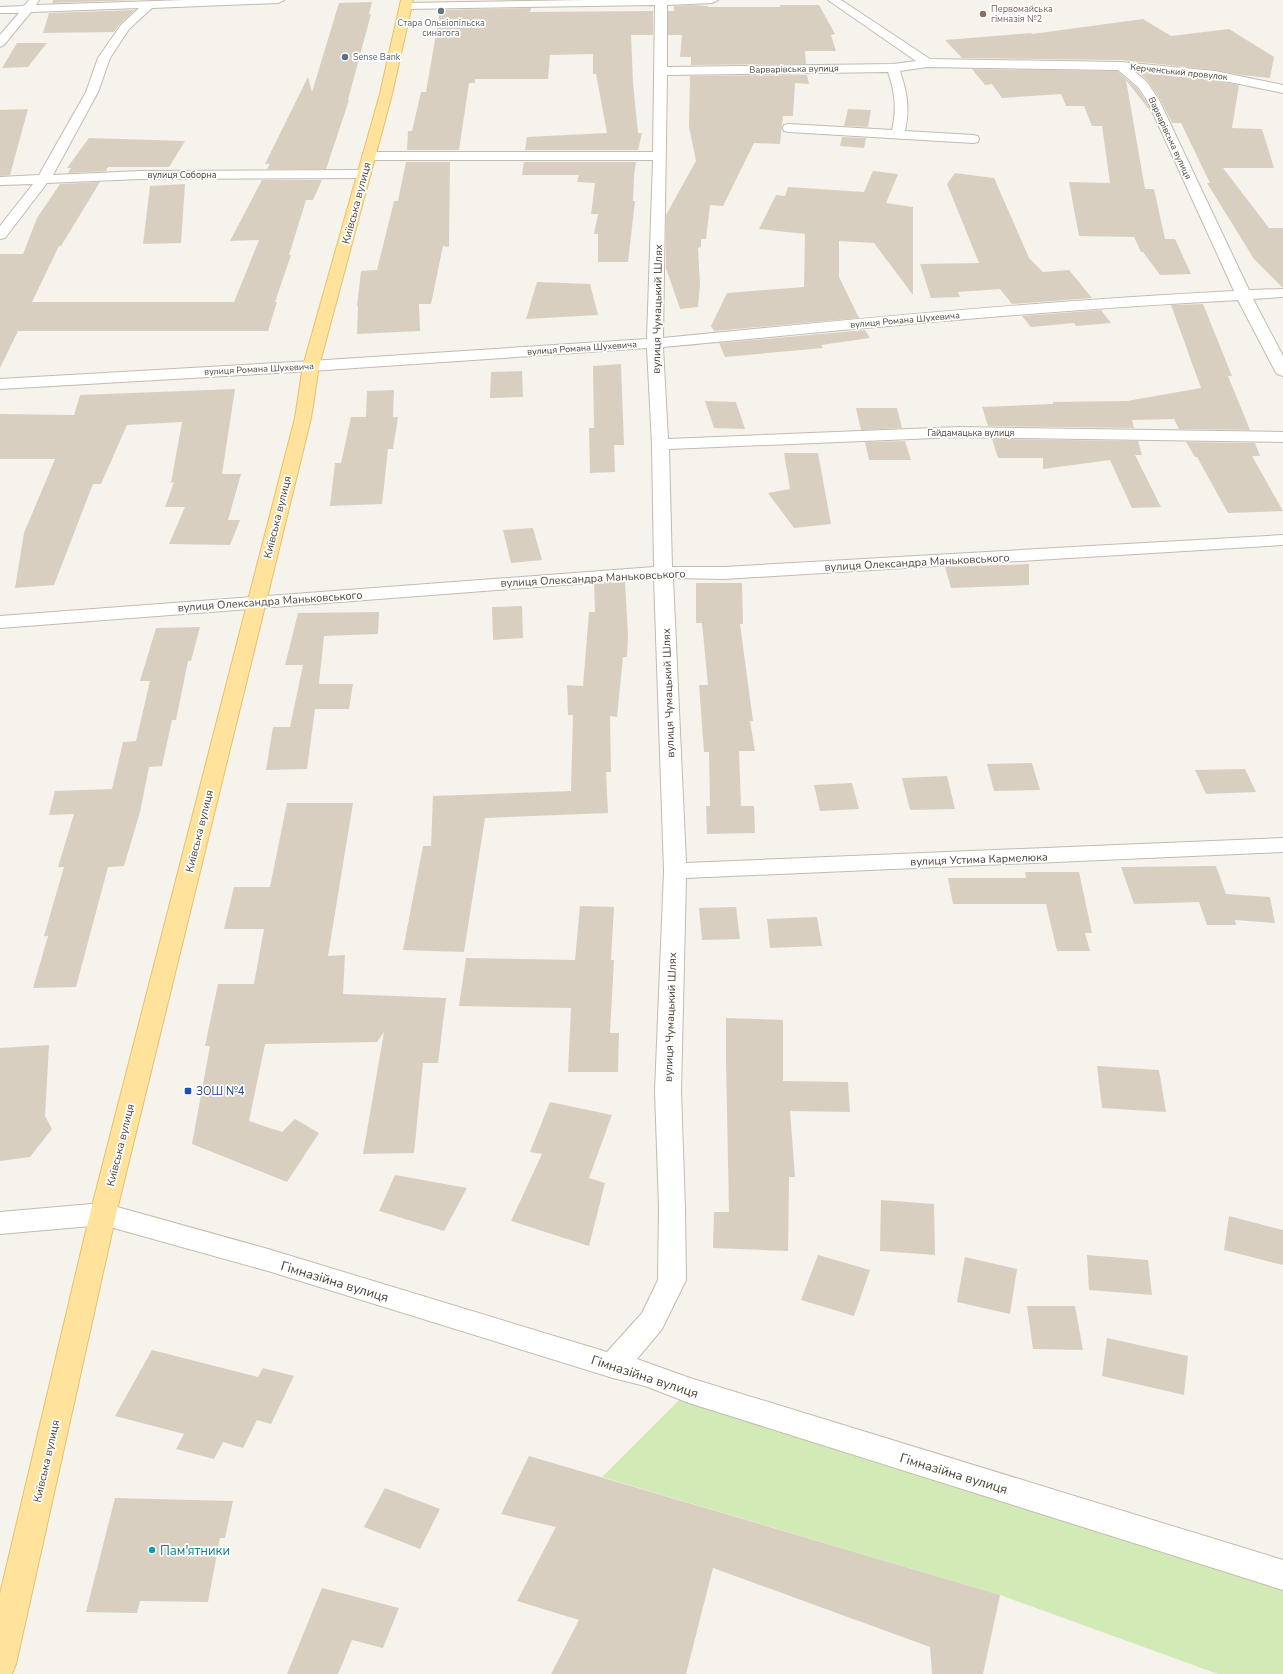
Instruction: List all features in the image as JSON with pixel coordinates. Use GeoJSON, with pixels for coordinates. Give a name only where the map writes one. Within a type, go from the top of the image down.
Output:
{"type":"FeatureCollection","features":[{"type":"Feature","properties":{"kind":"main road","name":"Київська вулиця"},"geometry":{"type":"LineString","coordinates":[[0,1664],[103,1214],[302,418],[311,366],[386,94],[406,3]]}},
{"type":"Feature","properties":{"kind":"street"},"geometry":{"type":"LineString","coordinates":[[0,10],[32,4],[148,6],[278,0]]}},
{"type":"Feature","properties":{"kind":"street"},"geometry":{"type":"LineString","coordinates":[[406,3],[661,2],[712,0]]}},
{"type":"Feature","properties":{"kind":"street"},"geometry":{"type":"LineString","coordinates":[[834,0],[927,63]]}},
{"type":"Feature","properties":{"kind":"street","name":"вулиця Чумацький Шлях"},"geometry":{"type":"LineString","coordinates":[[613,1366],[652,1321],[672,1280],[672,1208],[668,1092],[675,871],[655,343],[660,156],[661,2]]}},
{"type":"Feature","properties":{"kind":"street"},"geometry":{"type":"LineString","coordinates":[[0,43],[32,4]]}},
{"type":"Feature","properties":{"kind":"street"},"geometry":{"type":"LineString","coordinates":[[0,235],[44,178],[92,92],[104,58],[125,27],[148,6]]}},
{"type":"Feature","properties":{"kind":"street","name":"Варварівська вулиця"},"geometry":{"type":"LineString","coordinates":[[661,71],[893,68],[927,63],[1121,66],[1143,85],[1153,100],[1244,296],[1283,371]]}},
{"type":"Feature","properties":{"kind":"street","name":"Керченський провулок"},"geometry":{"type":"LineString","coordinates":[[1121,66],[1215,75],[1283,89]]}},
{"type":"Feature","properties":{"kind":"street"},"geometry":{"type":"LineString","coordinates":[[893,68],[901,89],[903,111],[898,133]]}},
{"type":"Feature","properties":{"kind":"street"},"geometry":{"type":"LineString","coordinates":[[789,128],[898,133],[973,139]]}},
{"type":"Feature","properties":{"kind":"street","name":"вулиця Соборна"},"geometry":{"type":"LineString","coordinates":[[0,181],[367,165],[660,156]]}},
{"type":"Feature","properties":{"kind":"street","name":"вулиця Романа Шухевича"},"geometry":{"type":"LineString","coordinates":[[0,384],[311,366],[655,343],[875,322],[1150,300],[1283,293]]}},
{"type":"Feature","properties":{"kind":"street","name":"Гайдамацька вулиця"},"geometry":{"type":"LineString","coordinates":[[660,444],[959,432],[1283,437]]}},
{"type":"Feature","properties":{"kind":"street","name":"вулиця Олександра Маньковського"},"geometry":{"type":"LineString","coordinates":[[0,622],[663,572],[731,573],[1283,540]]}},
{"type":"Feature","properties":{"kind":"street","name":"вулиця Устима Кармелюка"},"geometry":{"type":"LineString","coordinates":[[675,871],[1283,844]]}},
{"type":"Feature","properties":{"kind":"street","name":"Гімназійна вулиця"},"geometry":{"type":"LineString","coordinates":[[0,1223],[103,1214],[268,1260],[613,1366],[646,1374],[697,1393],[1283,1575]]}},
{"type":"Feature","properties":{"kind":"green space"},"geometry":{"type":"Polygon","coordinates":[[[689,1390],[1283,1575],[1283,1674],[1218,1674],[1000,1595],[602,1477],[689,1390]]]}},
{"type":"Feature","properties":{"kind":"building"},"geometry":{"type":"Polygon","coordinates":[[[53,0],[136,0],[52,3],[53,0]]]}},
{"type":"Feature","properties":{"kind":"building"},"geometry":{"type":"Polygon","coordinates":[[[372,2],[369,14],[371,14],[349,100],[326,169],[267,169],[270,164],[265,164],[308,77],[312,92],[339,3],[372,2]]]}},
{"type":"Feature","properties":{"kind":"building"},"geometry":{"type":"Polygon","coordinates":[[[693,5],[708,7],[780,7],[780,5],[819,5],[835,34],[831,35],[836,51],[805,51],[806,64],[691,65],[691,57],[680,57],[682,35],[668,35],[668,11],[674,11],[674,6],[693,5]]]}},
{"type":"Feature","properties":{"kind":"building"},"geometry":{"type":"Polygon","coordinates":[[[531,8],[530,12],[653,11],[653,35],[631,35],[633,83],[638,133],[642,133],[638,150],[525,150],[527,137],[607,133],[596,74],[593,74],[593,54],[550,55],[548,79],[475,79],[475,83],[469,83],[459,150],[407,150],[408,131],[412,131],[421,92],[426,92],[440,10],[531,8]]]}},
{"type":"Feature","properties":{"kind":"building"},"geometry":{"type":"Polygon","coordinates":[[[135,10],[114,32],[43,33],[49,13],[135,10]]]}},
{"type":"Feature","properties":{"kind":"building"},"geometry":{"type":"Polygon","coordinates":[[[1143,19],[1171,36],[1229,29],[1274,57],[1270,78],[1241,75],[1215,70],[1121,60],[962,58],[945,40],[1032,34],[1143,19]]]}},
{"type":"Feature","properties":{"kind":"building"},"geometry":{"type":"Polygon","coordinates":[[[17,43],[47,43],[28,67],[2,68],[17,43]]]}},
{"type":"Feature","properties":{"kind":"building"},"geometry":{"type":"Polygon","coordinates":[[[972,69],[1117,71],[1137,88],[1146,101],[1151,112],[1126,80],[1145,189],[1154,189],[1165,239],[1175,239],[1191,274],[1160,275],[1143,252],[1141,252],[1134,237],[1079,236],[1069,182],[1110,183],[1102,126],[1092,126],[1084,106],[1066,106],[1061,94],[1002,98],[992,84],[985,85],[972,69]]]}},
{"type":"Feature","properties":{"kind":"building"},"geometry":{"type":"Polygon","coordinates":[[[1139,73],[1215,80],[1239,85],[1232,128],[1262,129],[1274,168],[1223,168],[1269,228],[1283,228],[1283,288],[1254,259],[1207,183],[1210,183],[1181,123],[1172,123],[1160,99],[1148,81],[1139,73]]]}},
{"type":"Feature","properties":{"kind":"building"},"geometry":{"type":"Polygon","coordinates":[[[807,75],[809,84],[795,83],[793,116],[783,116],[780,144],[754,143],[723,206],[710,205],[706,239],[701,239],[701,247],[698,248],[700,285],[698,307],[680,309],[666,268],[666,215],[696,161],[689,127],[690,76],[807,75]]]}},
{"type":"Feature","properties":{"kind":"building"},"geometry":{"type":"Polygon","coordinates":[[[28,109],[10,175],[0,176],[0,110],[28,109]]]}},
{"type":"Feature","properties":{"kind":"building"},"geometry":{"type":"Polygon","coordinates":[[[848,109],[871,110],[868,127],[844,126],[848,109]]]}},
{"type":"Feature","properties":{"kind":"building"},"geometry":{"type":"Polygon","coordinates":[[[842,137],[866,138],[864,148],[840,146],[842,137]]]}},
{"type":"Feature","properties":{"kind":"building"},"geometry":{"type":"Polygon","coordinates":[[[89,138],[185,141],[169,167],[108,167],[106,171],[68,173],[71,168],[67,168],[89,138]]]}},
{"type":"Feature","properties":{"kind":"building"},"geometry":{"type":"Polygon","coordinates":[[[406,162],[450,162],[449,247],[443,246],[431,304],[419,304],[420,331],[357,334],[357,306],[361,271],[377,270],[394,201],[398,201],[406,162]]]}},
{"type":"Feature","properties":{"kind":"building"},"geometry":{"type":"Polygon","coordinates":[[[524,162],[636,162],[633,201],[635,201],[628,262],[598,262],[598,234],[594,234],[598,214],[591,214],[595,183],[577,182],[579,175],[522,175],[524,162]]]}},
{"type":"Feature","properties":{"kind":"building"},"geometry":{"type":"Polygon","coordinates":[[[873,171],[898,174],[886,203],[913,207],[913,295],[874,243],[839,241],[839,277],[859,318],[714,331],[711,326],[727,293],[804,287],[805,234],[759,229],[776,195],[785,196],[788,187],[864,192],[873,171]]]}},
{"type":"Feature","properties":{"kind":"building"},"geometry":{"type":"Polygon","coordinates":[[[955,173],[994,178],[1029,258],[1043,272],[1069,270],[1092,298],[1012,304],[1000,289],[958,292],[960,297],[931,298],[920,264],[979,263],[947,184],[955,173]]]}},
{"type":"Feature","properties":{"kind":"building"},"geometry":{"type":"Polygon","coordinates":[[[262,180],[322,180],[313,200],[306,200],[289,255],[291,255],[275,302],[277,302],[268,331],[18,331],[0,368],[0,254],[23,254],[37,218],[60,184],[100,182],[61,246],[59,246],[32,302],[234,302],[259,240],[230,241],[262,180]]]}},
{"type":"Feature","properties":{"kind":"building"},"geometry":{"type":"Polygon","coordinates":[[[185,184],[181,243],[143,244],[150,186],[185,184]]]}},
{"type":"Feature","properties":{"kind":"building"},"geometry":{"type":"Polygon","coordinates":[[[537,282],[590,284],[598,315],[526,319],[537,282]]]}},
{"type":"Feature","properties":{"kind":"building"},"geometry":{"type":"Polygon","coordinates":[[[1203,304],[1232,376],[1228,376],[1250,430],[1179,429],[1174,419],[1132,420],[1134,428],[988,426],[982,407],[1053,404],[1053,402],[1127,401],[1201,388],[1171,305],[1203,304]]]}},
{"type":"Feature","properties":{"kind":"building"},"geometry":{"type":"Polygon","coordinates":[[[1101,310],[1111,323],[1076,326],[1074,323],[1031,327],[1022,316],[1101,310]]]}},
{"type":"Feature","properties":{"kind":"building"},"geometry":{"type":"Polygon","coordinates":[[[865,330],[870,338],[821,345],[823,348],[725,357],[719,343],[865,330]]]}},
{"type":"Feature","properties":{"kind":"building"},"geometry":{"type":"Polygon","coordinates":[[[621,364],[624,445],[614,445],[615,472],[590,473],[589,428],[594,428],[593,366],[621,364]]]}},
{"type":"Feature","properties":{"kind":"building"},"geometry":{"type":"Polygon","coordinates":[[[522,371],[523,397],[490,398],[491,372],[522,371]]]}},
{"type":"Feature","properties":{"kind":"building"},"geometry":{"type":"Polygon","coordinates":[[[235,389],[222,474],[241,474],[228,520],[240,520],[230,545],[169,544],[185,507],[165,507],[174,482],[171,483],[182,422],[127,425],[101,484],[93,484],[54,585],[15,588],[24,533],[55,459],[0,459],[0,414],[74,415],[80,395],[235,389]]]}},
{"type":"Feature","properties":{"kind":"building"},"geometry":{"type":"Polygon","coordinates":[[[394,390],[393,417],[398,417],[393,449],[388,449],[382,504],[330,506],[335,463],[341,463],[351,417],[366,417],[367,391],[394,390]]]}},
{"type":"Feature","properties":{"kind":"building"},"geometry":{"type":"Polygon","coordinates":[[[705,401],[736,402],[745,429],[714,428],[705,401]]]}},
{"type":"Feature","properties":{"kind":"building"},"geometry":{"type":"Polygon","coordinates":[[[856,408],[897,408],[902,428],[861,430],[856,408]]]}},
{"type":"Feature","properties":{"kind":"building"},"geometry":{"type":"Polygon","coordinates":[[[992,439],[1138,441],[1142,455],[1135,455],[1161,507],[1132,508],[1110,460],[1043,469],[1043,458],[998,458],[992,439]]]}},
{"type":"Feature","properties":{"kind":"building"},"geometry":{"type":"Polygon","coordinates":[[[905,441],[911,460],[869,460],[865,442],[905,441]]]}},
{"type":"Feature","properties":{"kind":"building"},"geometry":{"type":"Polygon","coordinates":[[[1186,442],[1255,443],[1260,456],[1252,456],[1283,511],[1228,513],[1197,457],[1195,457],[1186,442]]]}},
{"type":"Feature","properties":{"kind":"building"},"geometry":{"type":"Polygon","coordinates":[[[784,453],[818,453],[831,524],[794,528],[768,493],[790,489],[784,453]]]}},
{"type":"Feature","properties":{"kind":"building"},"geometry":{"type":"Polygon","coordinates":[[[533,528],[542,560],[511,563],[503,530],[533,528]]]}},
{"type":"Feature","properties":{"kind":"building"},"geometry":{"type":"Polygon","coordinates":[[[1029,564],[1029,585],[951,588],[945,567],[1029,564]]]}},
{"type":"Feature","properties":{"kind":"building"},"geometry":{"type":"Polygon","coordinates":[[[625,582],[628,635],[627,657],[623,657],[617,717],[610,716],[611,772],[606,772],[608,813],[485,818],[464,952],[403,950],[423,846],[431,846],[433,796],[571,791],[573,715],[568,715],[567,685],[583,686],[589,612],[595,612],[594,584],[625,582]]]}},
{"type":"Feature","properties":{"kind":"building"},"geometry":{"type":"Polygon","coordinates":[[[696,583],[742,583],[743,624],[740,624],[753,721],[750,721],[755,751],[739,751],[741,806],[754,806],[755,833],[707,834],[706,806],[710,806],[709,752],[704,752],[699,685],[708,685],[702,623],[696,623],[696,583]]]}},
{"type":"Feature","properties":{"kind":"building"},"geometry":{"type":"Polygon","coordinates":[[[522,606],[523,638],[493,640],[492,607],[522,606]]]}},
{"type":"Feature","properties":{"kind":"building"},"geometry":{"type":"Polygon","coordinates":[[[379,612],[378,634],[324,636],[319,684],[353,684],[349,709],[315,709],[307,769],[266,770],[273,727],[290,727],[303,665],[285,665],[298,613],[379,612]]]}},
{"type":"Feature","properties":{"kind":"building"},"geometry":{"type":"Polygon","coordinates":[[[200,627],[191,661],[188,661],[176,720],[172,720],[162,766],[149,767],[140,812],[124,866],[108,867],[76,987],[33,988],[48,936],[44,936],[64,867],[58,867],[74,814],[49,815],[55,791],[112,789],[123,742],[136,741],[150,681],[140,681],[156,628],[200,627]]]}},
{"type":"Feature","properties":{"kind":"building"},"geometry":{"type":"Polygon","coordinates":[[[1032,763],[1040,790],[994,791],[987,764],[1032,763]]]}},
{"type":"Feature","properties":{"kind":"building"},"geometry":{"type":"Polygon","coordinates":[[[1245,769],[1256,792],[1206,794],[1195,770],[1245,769]]]}},
{"type":"Feature","properties":{"kind":"building"},"geometry":{"type":"Polygon","coordinates":[[[947,776],[955,809],[910,810],[902,778],[947,776]]]}},
{"type":"Feature","properties":{"kind":"building"},"geometry":{"type":"Polygon","coordinates":[[[852,783],[859,809],[820,811],[814,785],[852,783]]]}},
{"type":"Feature","properties":{"kind":"building"},"geometry":{"type":"Polygon","coordinates":[[[287,803],[353,803],[328,956],[345,955],[343,994],[446,998],[438,1063],[423,1063],[414,1153],[363,1154],[384,1032],[377,1042],[265,1044],[249,1121],[282,1132],[295,1119],[319,1133],[287,1182],[192,1144],[210,1046],[205,1046],[218,984],[254,984],[264,929],[224,929],[234,887],[270,887],[287,803]]]}},
{"type":"Feature","properties":{"kind":"building"},"geometry":{"type":"Polygon","coordinates":[[[1216,866],[1226,894],[1270,897],[1275,923],[1235,920],[1236,925],[1207,925],[1199,902],[1134,904],[1121,867],[1216,866]]]}},
{"type":"Feature","properties":{"kind":"building"},"geometry":{"type":"Polygon","coordinates":[[[1025,872],[1079,872],[1092,933],[1085,933],[1090,951],[1057,951],[1046,904],[953,904],[948,878],[1026,878],[1025,872]]]}},
{"type":"Feature","properties":{"kind":"building"},"geometry":{"type":"Polygon","coordinates":[[[580,906],[614,907],[611,960],[614,960],[610,1033],[619,1033],[618,1072],[568,1072],[571,1008],[459,1006],[466,958],[575,960],[580,906]]]}},
{"type":"Feature","properties":{"kind":"building"},"geometry":{"type":"Polygon","coordinates":[[[736,907],[740,939],[702,940],[699,908],[736,907]]]}},
{"type":"Feature","properties":{"kind":"building"},"geometry":{"type":"Polygon","coordinates":[[[817,917],[822,946],[770,948],[767,919],[817,917]]]}},
{"type":"Feature","properties":{"kind":"building"},"geometry":{"type":"Polygon","coordinates":[[[726,1018],[783,1020],[783,1081],[848,1082],[850,1112],[790,1111],[795,1177],[789,1177],[788,1251],[713,1248],[714,1212],[729,1212],[726,1018]]]}},
{"type":"Feature","properties":{"kind":"building"},"geometry":{"type":"Polygon","coordinates":[[[49,1045],[45,1116],[52,1129],[30,1157],[0,1161],[0,1048],[49,1045]]]}},
{"type":"Feature","properties":{"kind":"building"},"geometry":{"type":"Polygon","coordinates":[[[1097,1066],[1159,1070],[1166,1112],[1102,1108],[1097,1066]]]}},
{"type":"Feature","properties":{"kind":"building"},"geometry":{"type":"Polygon","coordinates":[[[550,1102],[612,1115],[589,1178],[605,1183],[589,1246],[511,1221],[542,1154],[530,1152],[550,1102]]]}},
{"type":"Feature","properties":{"kind":"building"},"geometry":{"type":"Polygon","coordinates":[[[395,1175],[467,1188],[444,1231],[379,1211],[395,1175]]]}},
{"type":"Feature","properties":{"kind":"building"},"geometry":{"type":"Polygon","coordinates":[[[881,1200],[934,1204],[935,1255],[880,1251],[881,1200]]]}},
{"type":"Feature","properties":{"kind":"building"},"geometry":{"type":"Polygon","coordinates":[[[1229,1216],[1283,1230],[1283,1265],[1224,1250],[1229,1216]]]}},
{"type":"Feature","properties":{"kind":"building"},"geometry":{"type":"Polygon","coordinates":[[[818,1255],[870,1270],[854,1316],[801,1300],[818,1255]]]}},
{"type":"Feature","properties":{"kind":"building"},"geometry":{"type":"Polygon","coordinates":[[[1087,1255],[1148,1260],[1152,1295],[1089,1290],[1087,1255]]]}},
{"type":"Feature","properties":{"kind":"building"},"geometry":{"type":"Polygon","coordinates":[[[965,1257],[1017,1269],[1010,1314],[957,1302],[965,1257]]]}},
{"type":"Feature","properties":{"kind":"building"},"geometry":{"type":"Polygon","coordinates":[[[1027,1306],[1075,1306],[1083,1350],[1033,1349],[1027,1306]]]}},
{"type":"Feature","properties":{"kind":"building"},"geometry":{"type":"Polygon","coordinates":[[[1107,1338],[1188,1356],[1184,1395],[1102,1376],[1107,1338]]]}},
{"type":"Feature","properties":{"kind":"building"},"geometry":{"type":"Polygon","coordinates":[[[152,1350],[258,1377],[263,1368],[294,1376],[271,1424],[257,1420],[243,1448],[223,1442],[214,1459],[176,1449],[184,1434],[115,1416],[152,1350]]]}},
{"type":"Feature","properties":{"kind":"building"},"geometry":{"type":"Polygon","coordinates":[[[529,1456],[1000,1595],[983,1674],[932,1674],[930,1647],[713,1568],[686,1674],[551,1674],[579,1620],[517,1601],[556,1527],[501,1514],[529,1456]]]}},
{"type":"Feature","properties":{"kind":"building"},"geometry":{"type":"Polygon","coordinates":[[[385,1488],[440,1509],[420,1549],[364,1527],[385,1488]]]}},
{"type":"Feature","properties":{"kind":"building","name":"Пам'ятники"},"geometry":{"type":"Polygon","coordinates":[[[115,1498],[233,1501],[225,1538],[220,1538],[208,1602],[140,1601],[137,1613],[86,1612],[115,1498]]]}},
{"type":"Feature","properties":{"kind":"building"},"geometry":{"type":"Polygon","coordinates":[[[322,1588],[399,1608],[383,1648],[352,1640],[338,1674],[287,1674],[322,1588]]]}},
{"type":"Feature","properties":{"kind":"place","name":"Стара Ольвіопільска синагога"},"geometry":{"type":"Point","coordinates":[441,11]}},
{"type":"Feature","properties":{"kind":"place","name":"Первомайська гімназія №2"},"geometry":{"type":"Point","coordinates":[983,14]}},
{"type":"Feature","properties":{"kind":"place","name":"Sense Bank"},"geometry":{"type":"Point","coordinates":[345,57]}},
{"type":"Feature","properties":{"kind":"place","name":"ЗОШ №4"},"geometry":{"type":"Point","coordinates":[188,1091]}},
{"type":"Feature","properties":{"kind":"place","name":"Пам'ятники"},"geometry":{"type":"Point","coordinates":[152,1550]}}]}
